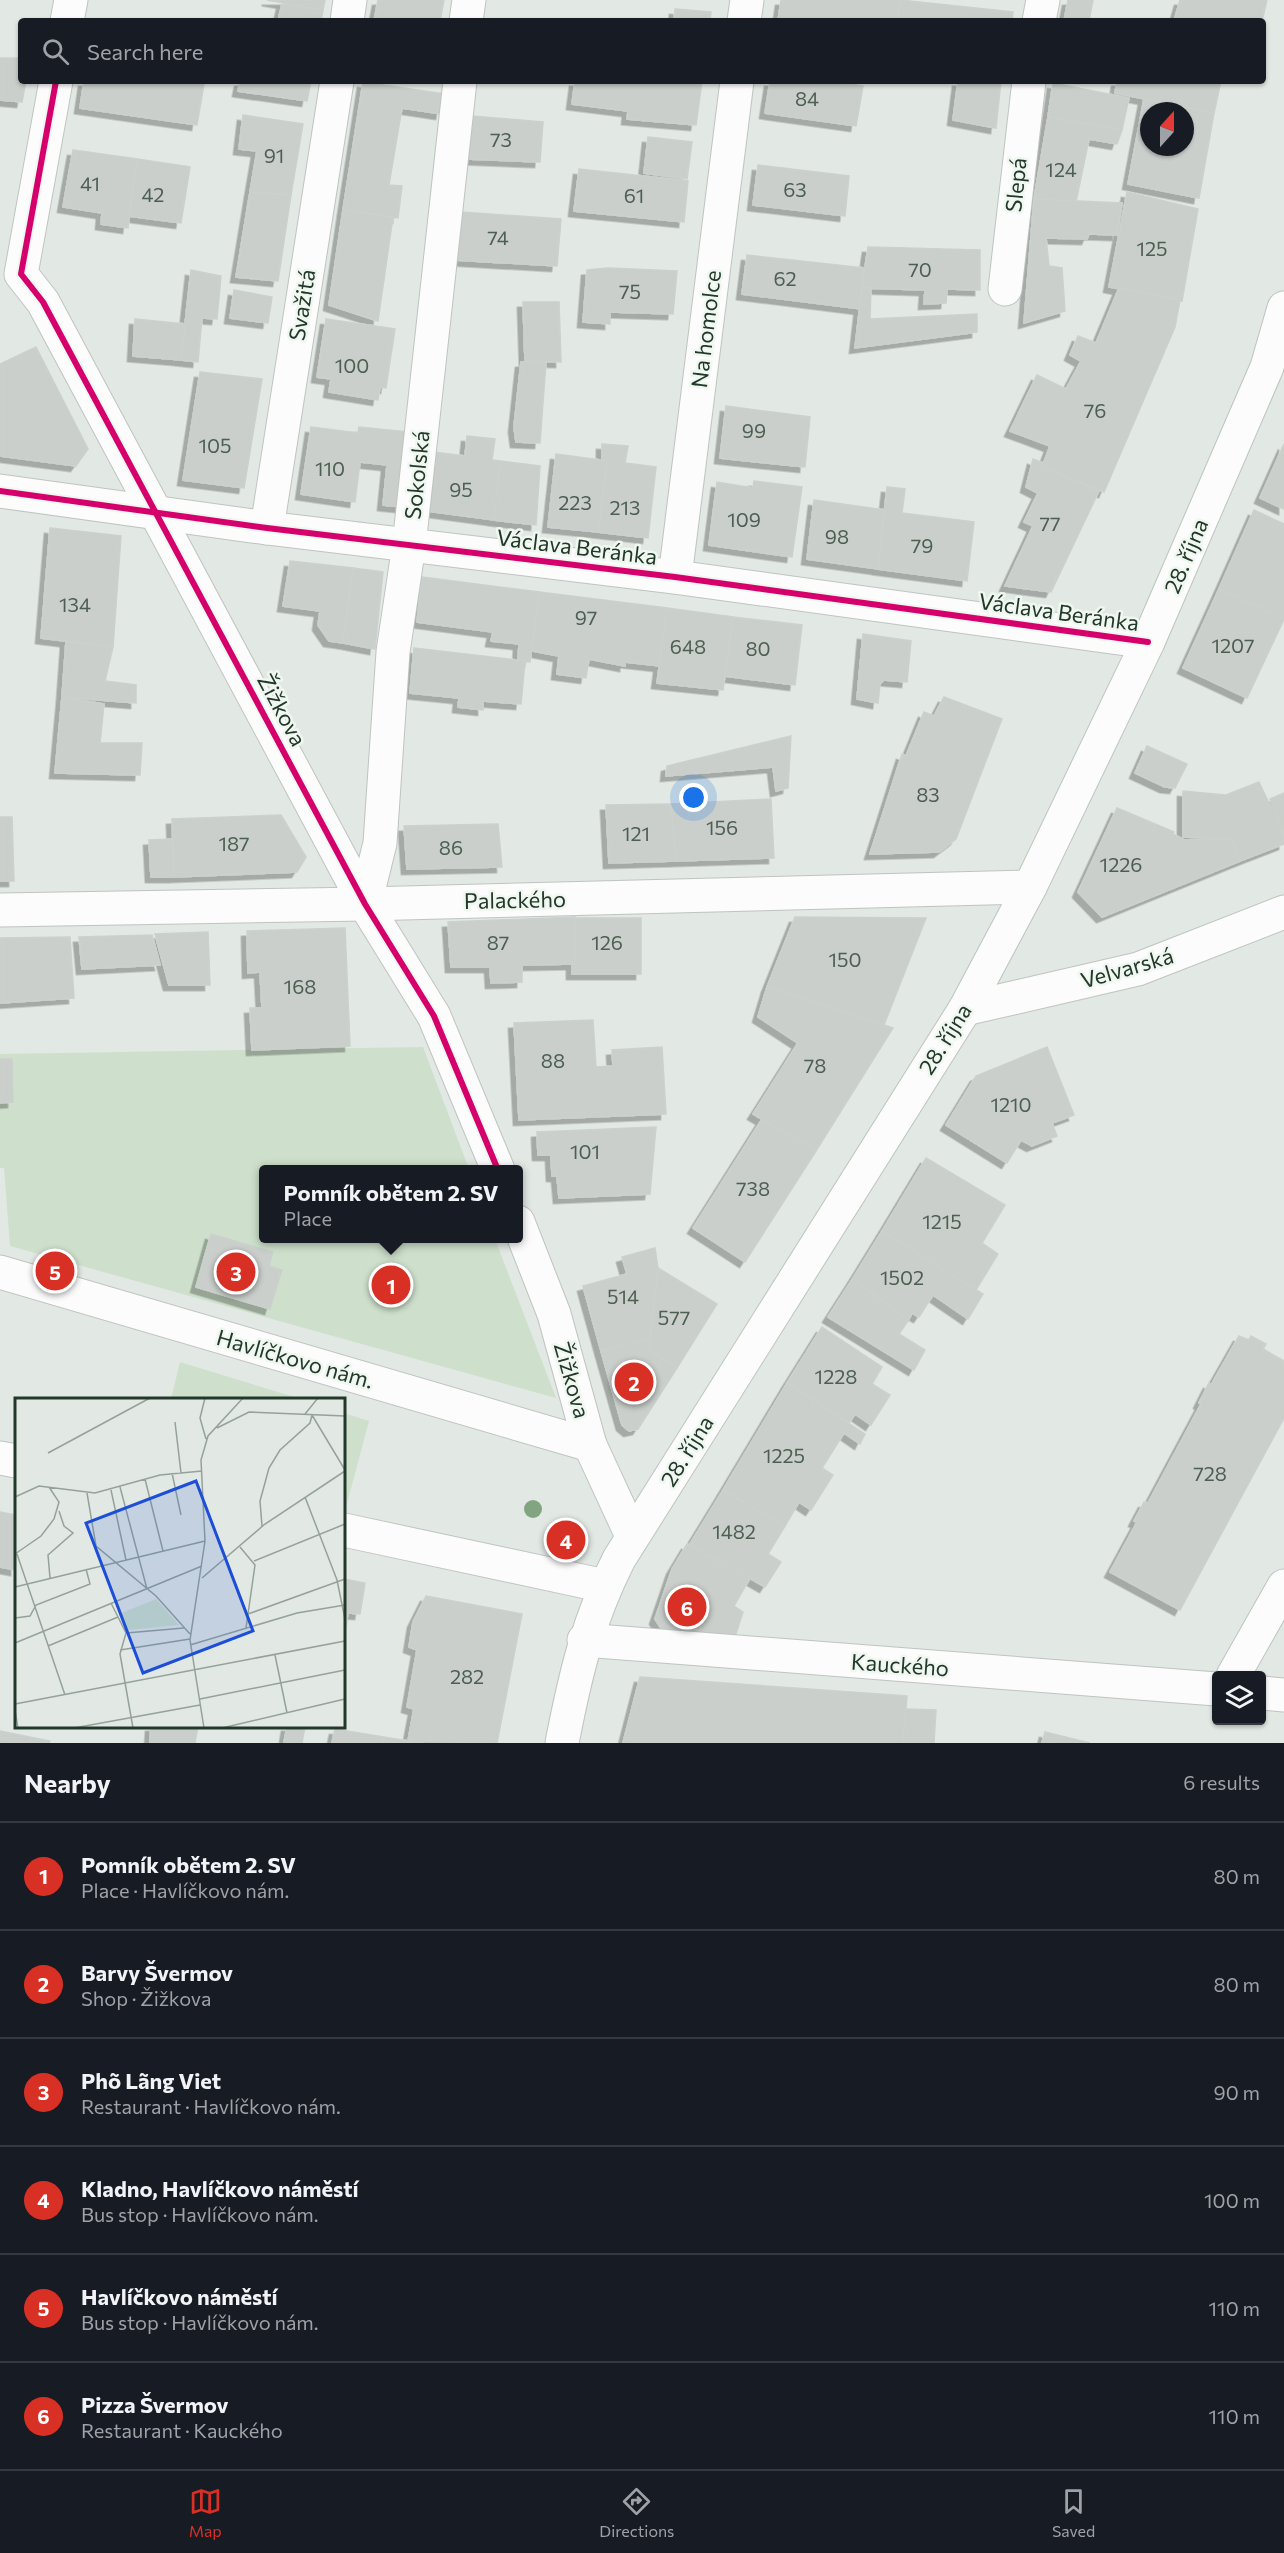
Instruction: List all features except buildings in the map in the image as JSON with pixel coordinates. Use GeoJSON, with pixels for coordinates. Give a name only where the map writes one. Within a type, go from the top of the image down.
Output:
{"type":"FeatureCollection","features":[{"type":"Feature","properties":{"kind":"street"},"geometry":{"type":"LineString","coordinates":[[68,18],[71,0]]}},
{"type":"Feature","properties":{"kind":"street"},"geometry":{"type":"LineString","coordinates":[[347,18],[350,0]]}},
{"type":"Feature","properties":{"kind":"street"},"geometry":{"type":"LineString","coordinates":[[466,18],[469,0]]}},
{"type":"Feature","properties":{"kind":"street"},"geometry":{"type":"LineString","coordinates":[[744,18],[747,0]]}},
{"type":"Feature","properties":{"kind":"street"},"geometry":{"type":"LineString","coordinates":[[1040,18],[1043,0]]}},
{"type":"Feature","properties":{"kind":"street","name":"Žižkova"},"geometry":{"type":"LineString","coordinates":[[55,84],[21,274],[43,302],[365,904],[434,1016],[496,1165]]}},
{"type":"Feature","properties":{"kind":"street","name":"Svažitá"},"geometry":{"type":"LineString","coordinates":[[267,528],[337,84]]}},
{"type":"Feature","properties":{"kind":"street","name":"Sokolská"},"geometry":{"type":"LineString","coordinates":[[365,904],[380,843],[393,652],[409,545],[460,84]]}},
{"type":"Feature","properties":{"kind":"street","name":"Na homolce"},"geometry":{"type":"LineString","coordinates":[[675,577],[737,84]]}},
{"type":"Feature","properties":{"kind":"street","name":"Slepá"},"geometry":{"type":"LineString","coordinates":[[1005,289],[1029,84]]}},
{"type":"Feature","properties":{"kind":"street","name":"28. října"},"geometry":{"type":"LineString","coordinates":[[562,1743],[584,1640],[605,1586],[632,1536],[965,1009],[1030,887],[1148,642],[1267,368],[1284,308]]}},
{"type":"Feature","properties":{"kind":"street","name":"Václava Beránka"},"geometry":{"type":"LineString","coordinates":[[0,491],[267,528],[675,577],[1148,642]]}},
{"type":"Feature","properties":{"kind":"street","name":"Palackého"},"geometry":{"type":"LineString","coordinates":[[0,910],[365,904],[1030,887]]}},
{"type":"Feature","properties":{"kind":"street","name":"Velvarská"},"geometry":{"type":"LineString","coordinates":[[965,1009],[1138,969],[1284,912]]}},
{"type":"Feature","properties":{"kind":"street","name":"Žižkova"},"geometry":{"type":"LineString","coordinates":[[523,1233],[554,1314],[590,1445],[632,1536]]}},
{"type":"Feature","properties":{"kind":"street","name":"Havlíčkovo nám."},"geometry":{"type":"LineString","coordinates":[[0,1272],[590,1445]]}},
{"type":"Feature","properties":{"kind":"street"},"geometry":{"type":"LineString","coordinates":[[0,1458],[15,1461]]}},
{"type":"Feature","properties":{"kind":"street"},"geometry":{"type":"LineString","coordinates":[[345,1530],[605,1586]]}},
{"type":"Feature","properties":{"kind":"street"},"geometry":{"type":"LineString","coordinates":[[1236,1671],[1284,1586]]}},
{"type":"Feature","properties":{"kind":"street","name":"Kauckého"},"geometry":{"type":"LineString","coordinates":[[584,1640],[1212,1689]]}},
{"type":"Feature","properties":{"kind":"street"},"geometry":{"type":"LineString","coordinates":[[1266,1693],[1284,1695]]}},
{"type":"Feature","properties":{"kind":"green space"},"geometry":{"type":"Polygon","coordinates":[[[423,1047],[467,1165],[259,1165],[259,1243],[497,1243],[556,1398],[10,1246],[4,1168],[0,1168],[0,1054],[423,1047]]]}},
{"type":"Feature","properties":{"kind":"green space"},"geometry":{"type":"Polygon","coordinates":[[[180,1362],[298,1398],[171,1398],[180,1362]]]}},
{"type":"Feature","properties":{"kind":"green space"},"geometry":{"type":"Polygon","coordinates":[[[345,1413],[369,1421],[345,1511],[345,1413]]]}},
{"type":"Feature","properties":{"kind":"cycle path"},"geometry":{"type":"LineString","coordinates":[[55,84],[21,274],[43,302],[365,904],[434,1016],[496,1165]]}},
{"type":"Feature","properties":{"kind":"cycle path"},"geometry":{"type":"LineString","coordinates":[[0,491],[267,528],[675,577],[1148,642]]}},
{"type":"Feature","properties":{"kind":"place","name":"Havlíčkovo náměstí"},"geometry":{"type":"Point","coordinates":[55,1271]}},
{"type":"Feature","properties":{"kind":"place","name":"Phõ Lãng Viet"},"geometry":{"type":"Point","coordinates":[236,1272]}},
{"type":"Feature","properties":{"kind":"place","name":"Pomník obětem 2. SV"},"geometry":{"type":"Point","coordinates":[391,1285]}},
{"type":"Feature","properties":{"kind":"place","name":"Barvy Švermov"},"geometry":{"type":"Point","coordinates":[634,1382]}},
{"type":"Feature","properties":{"kind":"place","name":"Kladno, Havlíčkovo náměstí"},"geometry":{"type":"Point","coordinates":[566,1540]}},
{"type":"Feature","properties":{"kind":"place","name":"Pizza Švermov"},"geometry":{"type":"Point","coordinates":[687,1607]}}]}
